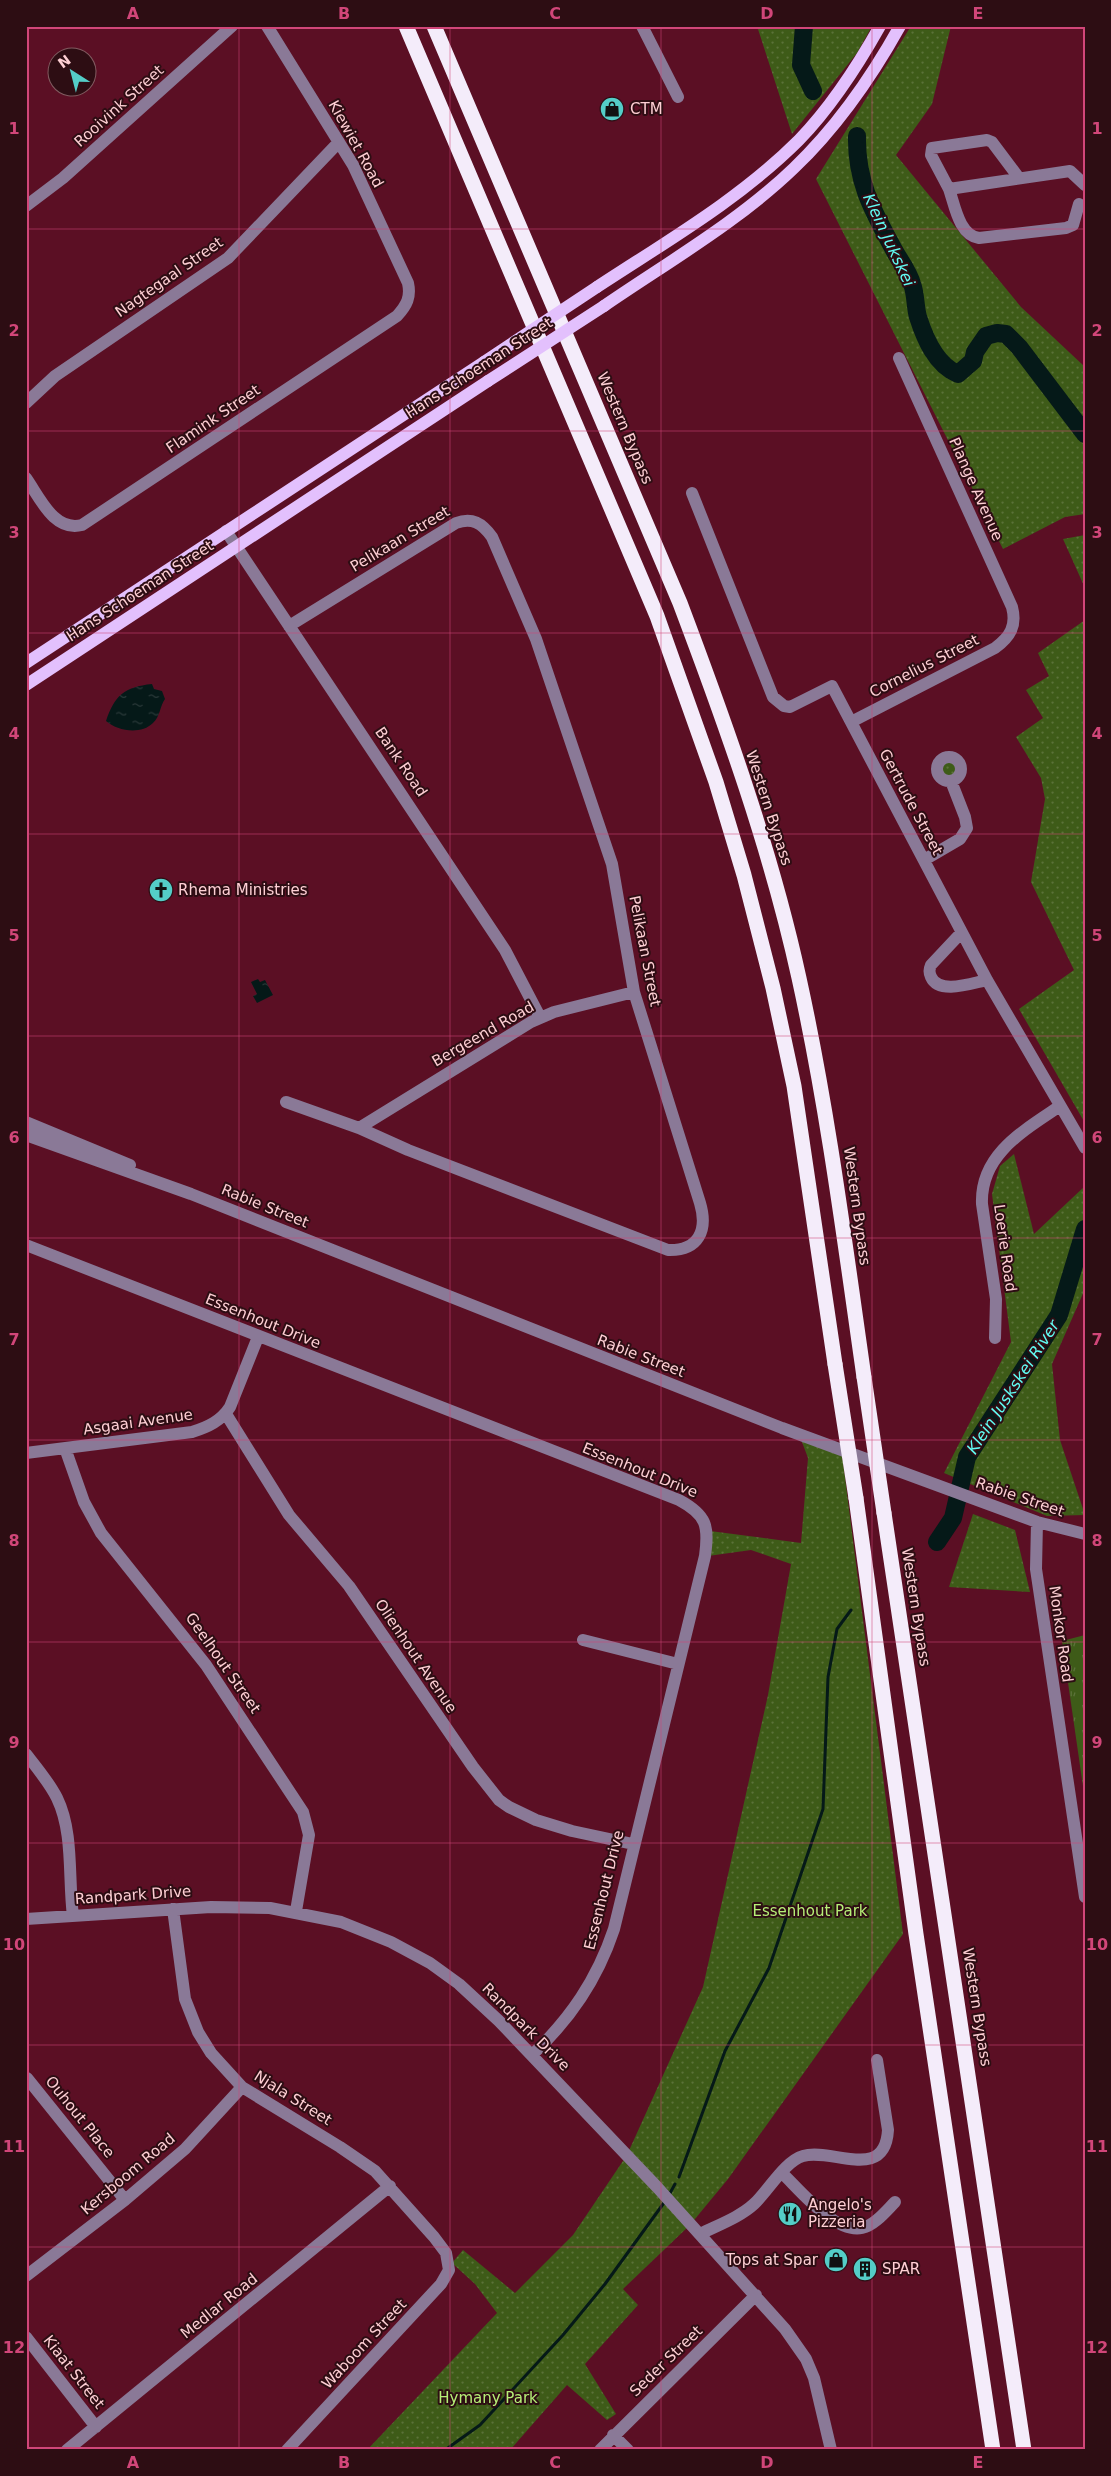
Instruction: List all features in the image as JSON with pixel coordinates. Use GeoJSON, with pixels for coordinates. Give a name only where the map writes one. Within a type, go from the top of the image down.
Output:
{"type":"FeatureCollection","features":[{"type":"Feature","properties":{"kind":"highway"},"geometry":{"type":"LineString","coordinates":[[406,26],[643,581],[686,693],[716,782],[744,875],[774,988],[794,1086],[856,1498],[916,1934],[993,2450]]}},
{"type":"Feature","properties":{"kind":"highway","name":"Western Bypass"},"geometry":{"type":"LineString","coordinates":[[434,26],[680,603],[709,681],[770,867],[798,976],[822,1090],[1024,2450]]}},
{"type":"Feature","properties":{"kind":"main road","name":"Hans Schoeman Street"},"geometry":{"type":"LineString","coordinates":[[26,663],[745,188],[799,139],[846,82],[880,26]]}},
{"type":"Feature","properties":{"kind":"main road","name":"Hans Schoeman Street"},"geometry":{"type":"LineString","coordinates":[[27,685],[726,224],[775,186],[812,149],[852,103],[900,26]]}},
{"type":"Feature","properties":{"kind":"street","name":"Rooivink Street"},"geometry":{"type":"LineString","coordinates":[[26,206],[63,178],[232,26]]}},
{"type":"Feature","properties":{"kind":"street","name":"Kiewiet Road"},"geometry":{"type":"LineString","coordinates":[[267,26],[353,165],[408,283]]}},
{"type":"Feature","properties":{"kind":"street"},"geometry":{"type":"LineString","coordinates":[[642,26],[678,97]]}},
{"type":"Feature","properties":{"kind":"street"},"geometry":{"type":"LineString","coordinates":[[1019,178],[992,142],[987,140],[938,145],[932,148],[931,155],[949,189],[964,229],[972,237],[979,238],[1066,228],[1073,225],[1079,204]]}},
{"type":"Feature","properties":{"kind":"street","name":"Nagtegaal Street"},"geometry":{"type":"LineString","coordinates":[[26,403],[55,376],[228,258],[340,142]]}},
{"type":"Feature","properties":{"kind":"street"},"geometry":{"type":"LineString","coordinates":[[949,189],[1070,171],[1085,185]]}},
{"type":"Feature","properties":{"kind":"street","name":"Flamink Street"},"geometry":{"type":"LineString","coordinates":[[26,478],[59,522],[73,527],[82,525],[397,316],[408,300],[410,292],[408,283]]}},
{"type":"Feature","properties":{"kind":"street","name":"Plange Avenue"},"geometry":{"type":"LineString","coordinates":[[899,358],[1012,607],[1014,623],[1009,635]]}},
{"type":"Feature","properties":{"kind":"street","name":"Gertrude Street"},"geometry":{"type":"LineString","coordinates":[[692,492],[773,697],[784,706],[790,706],[832,686],[987,980],[1085,1148]]}},
{"type":"Feature","properties":{"kind":"street","name":"Pelikaan Street"},"geometry":{"type":"LineString","coordinates":[[286,1102],[359,1128],[408,1150],[650,1245],[668,1250],[685,1249],[702,1232],[704,1215],[634,992],[612,864],[530,623],[496,544],[484,526],[469,520],[448,527],[289,626]]}},
{"type":"Feature","properties":{"kind":"street","name":"Bank Road"},"geometry":{"type":"LineString","coordinates":[[226,531],[494,934],[523,982],[540,1017]]}},
{"type":"Feature","properties":{"kind":"street","name":"Cornelius Street"},"geometry":{"type":"LineString","coordinates":[[851,722],[984,654],[1002,643],[1009,635]]}},
{"type":"Feature","properties":{"kind":"street"},"geometry":{"type":"LineString","coordinates":[[924,860],[960,839],[967,828],[965,816],[951,781]]}},
{"type":"Feature","properties":{"kind":"street"},"geometry":{"type":"LineString","coordinates":[[961,932],[931,965],[929,972],[933,981],[937,985],[947,987],[987,980]]}},
{"type":"Feature","properties":{"kind":"street","name":"Bergeend Road"},"geometry":{"type":"LineString","coordinates":[[359,1128],[540,1017],[634,992]]}},
{"type":"Feature","properties":{"kind":"street","name":"Loerie Road"},"geometry":{"type":"LineString","coordinates":[[995,1338],[996,1299],[982,1204],[983,1185],[988,1168],[1006,1146],[1060,1106]]}},
{"type":"Feature","properties":{"kind":"street","name":"Rabie Street"},"geometry":{"type":"LineString","coordinates":[[26,1122],[149,1172],[191,1194]]}},
{"type":"Feature","properties":{"kind":"street","name":"Rabie Street"},"geometry":{"type":"LineString","coordinates":[[26,1134],[191,1194],[726,1406],[943,1488],[1037,1522],[1085,1534]]}},
{"type":"Feature","properties":{"kind":"street","name":"Essenhout Drive"},"geometry":{"type":"LineString","coordinates":[[26,1245],[679,1500],[694,1509],[705,1522],[707,1534],[706,1547],[614,1929],[600,1966],[576,2008],[532,2055]]}},
{"type":"Feature","properties":{"kind":"street","name":"Asgaai Avenue"},"geometry":{"type":"LineString","coordinates":[[26,1452],[192,1432],[205,1428],[226,1414],[237,1394],[258,1337]]}},
{"type":"Feature","properties":{"kind":"street","name":"Olienhout Avenue"},"geometry":{"type":"LineString","coordinates":[[226,1414],[289,1515],[349,1586],[473,1768],[493,1792],[509,1808],[536,1820],[572,1831],[633,1844]]}},
{"type":"Feature","properties":{"kind":"street","name":"Geelhout Street"},"geometry":{"type":"LineString","coordinates":[[65,1448],[84,1502],[101,1533],[202,1659],[303,1812],[309,1835],[296,1911]]}},
{"type":"Feature","properties":{"kind":"street","name":"Monkor Road"},"geometry":{"type":"LineString","coordinates":[[1037,1522],[1036,1569],[1085,1898]]}},
{"type":"Feature","properties":{"kind":"street"},"geometry":{"type":"LineString","coordinates":[[583,1640],[678,1664]]}},
{"type":"Feature","properties":{"kind":"street"},"geometry":{"type":"LineString","coordinates":[[26,1754],[52,1789],[62,1811],[67,1832],[73,1916]]}},
{"type":"Feature","properties":{"kind":"street","name":"Randpark Drive"},"geometry":{"type":"LineString","coordinates":[[26,1919],[235,1906],[296,1911],[334,1920],[364,1930],[430,1963],[482,2003],[663,2193],[785,2329],[811,2369],[819,2394],[831,2450]]}},
{"type":"Feature","properties":{"kind":"street","name":"Njala Street"},"geometry":{"type":"LineString","coordinates":[[173,1909],[180,1978],[190,2015],[211,2054],[242,2087],[356,2157],[375,2171],[390,2186],[446,2253]]}},
{"type":"Feature","properties":{"kind":"street"},"geometry":{"type":"LineString","coordinates":[[700,2234],[754,2204],[782,2172],[801,2156],[810,2154],[860,2160],[872,2158],[884,2148],[888,2130],[877,2060]]}},
{"type":"Feature","properties":{"kind":"street","name":"Ouhout Place"},"geometry":{"type":"LineString","coordinates":[[27,2078],[125,2200]]}},
{"type":"Feature","properties":{"kind":"street","name":"Kersboom Road"},"geometry":{"type":"LineString","coordinates":[[26,2276],[125,2200],[185,2149],[242,2087]]}},
{"type":"Feature","properties":{"kind":"street"},"geometry":{"type":"LineString","coordinates":[[782,2172],[834,2221],[847,2227],[861,2228],[873,2223],[895,2202]]}},
{"type":"Feature","properties":{"kind":"street","name":"Medlar Road"},"geometry":{"type":"LineString","coordinates":[[67,2450],[390,2186]]}},
{"type":"Feature","properties":{"kind":"street","name":"Waboom Street"},"geometry":{"type":"LineString","coordinates":[[287,2450],[441,2284],[449,2270],[446,2253]]}},
{"type":"Feature","properties":{"kind":"street","name":"Seder Street"},"geometry":{"type":"LineString","coordinates":[[600,2450],[613,2435],[756,2296]]}},
{"type":"Feature","properties":{"kind":"street","name":"Kiaat Street"},"geometry":{"type":"LineString","coordinates":[[26,2337],[96,2427]]}},
{"type":"Feature","properties":{"kind":"street"},"geometry":{"type":"LineString","coordinates":[[613,2435],[628,2450]]}},
{"type":"Feature","properties":{"kind":"green space"},"geometry":{"type":"Polygon","coordinates":[[[757,26],[872,26],[857,53],[792,134],[757,26]]]}},
{"type":"Feature","properties":{"kind":"green space"},"geometry":{"type":"Polygon","coordinates":[[[911,26],[951,26],[932,104],[896,155],[1021,307],[1085,367],[1085,514],[1065,517],[1003,549],[816,179],[911,26]]]}},
{"type":"Feature","properties":{"kind":"green space"},"geometry":{"type":"Polygon","coordinates":[[[1085,535],[1085,588],[1063,539],[1085,535]]]}},
{"type":"Feature","properties":{"kind":"green space"},"geometry":{"type":"Polygon","coordinates":[[[1085,620],[1085,1123],[1019,1009],[1074,970],[1031,882],[1045,799],[1041,778],[1016,737],[1043,718],[1026,690],[1049,676],[1038,653],[1085,620]]]}},
{"type":"Feature","properties":{"kind":"green space"},"geometry":{"type":"Polygon","coordinates":[[[949,760],[955,763],[958,769],[955,775],[949,778],[943,775],[940,769],[943,763],[949,760]]]}},
{"type":"Feature","properties":{"kind":"green space"},"geometry":{"type":"Polygon","coordinates":[[[1014,1154],[1034,1234],[1085,1186],[1085,1289],[1052,1364],[1060,1440],[1085,1515],[1047,1516],[944,1473],[1011,1342],[992,1194],[1000,1166],[1014,1154]]]}},
{"type":"Feature","properties":{"kind":"green space","name":"Essenhout Park"},"geometry":{"type":"Polygon","coordinates":[[[799,1434],[841,1446],[903,1934],[728,2179],[690,2225],[623,2289],[638,2305],[585,2364],[616,2414],[607,2420],[567,2385],[510,2450],[367,2450],[497,2313],[475,2284],[452,2263],[463,2250],[515,2293],[573,2235],[627,2155],[703,1987],[768,1695],[791,1564],[751,1550],[708,1556],[710,1531],[801,1543],[808,1458],[799,1434]]]}},
{"type":"Feature","properties":{"kind":"green space"},"geometry":{"type":"Polygon","coordinates":[[[973,1514],[1015,1530],[1030,1592],[949,1587],[973,1514]]]}},
{"type":"Feature","properties":{"kind":"green space"},"geometry":{"type":"Polygon","coordinates":[[[1085,1635],[1085,1800],[1062,1641],[1085,1635]]]}},
{"type":"Feature","properties":{"kind":"water"},"geometry":{"type":"Polygon","coordinates":[[[152,684],[154,689],[162,691],[165,699],[153,723],[142,729],[129,730],[116,727],[106,721],[113,705],[122,694],[134,687],[152,684]]]}},
{"type":"Feature","properties":{"kind":"water"},"geometry":{"type":"Polygon","coordinates":[[[258,979],[260,982],[265,980],[273,995],[257,1003],[253,996],[257,994],[251,982],[258,979]]]}},
{"type":"Feature","properties":{"kind":"waterway","name":"Klein Jukskei"},"geometry":{"type":"LineString","coordinates":[[804,26],[801,65],[813,91]]}},
{"type":"Feature","properties":{"kind":"waterway","name":"Klein Jukskei"},"geometry":{"type":"LineString","coordinates":[[857,136],[859,168],[867,196],[879,222],[909,275],[921,325],[932,350],[938,358],[950,370],[958,374],[973,361],[975,352],[986,336],[997,333],[1006,334],[1019,347],[1085,434]]}},
{"type":"Feature","properties":{"kind":"waterway","name":"Klein Juskskei River"},"geometry":{"type":"LineString","coordinates":[[937,1542],[953,1518],[967,1457],[1059,1315],[1085,1229]]}},
{"type":"Feature","properties":{"kind":"waterway"},"geometry":{"type":"LineString","coordinates":[[679,2177],[725,2051],[769,1968],[823,1809],[828,1677],[837,1629],[851,1610]]}},
{"type":"Feature","properties":{"kind":"waterway"},"geometry":{"type":"LineString","coordinates":[[669,2195],[675,2184]]}},
{"type":"Feature","properties":{"kind":"waterway"},"geometry":{"type":"LineString","coordinates":[[445,2450],[480,2425],[563,2335],[605,2284],[666,2200]]}},
{"type":"Feature","properties":{"kind":"place","name":"CTM"},"geometry":{"type":"Point","coordinates":[612,109]}},
{"type":"Feature","properties":{"kind":"place","name":"Rhema Ministries"},"geometry":{"type":"Point","coordinates":[161,890]}},
{"type":"Feature","properties":{"kind":"place","name":"Angelo's Pizzeria"},"geometry":{"type":"Point","coordinates":[790,2214]}},
{"type":"Feature","properties":{"kind":"place","name":"Tops at Spar"},"geometry":{"type":"Point","coordinates":[836,2260]}},
{"type":"Feature","properties":{"kind":"place","name":"SPAR"},"geometry":{"type":"Point","coordinates":[865,2269]}},
{"type":"Feature","properties":{"kind":"park label","name":"Hymany Park"},"geometry":{"type":"Point","coordinates":[488,2398]}}]}
